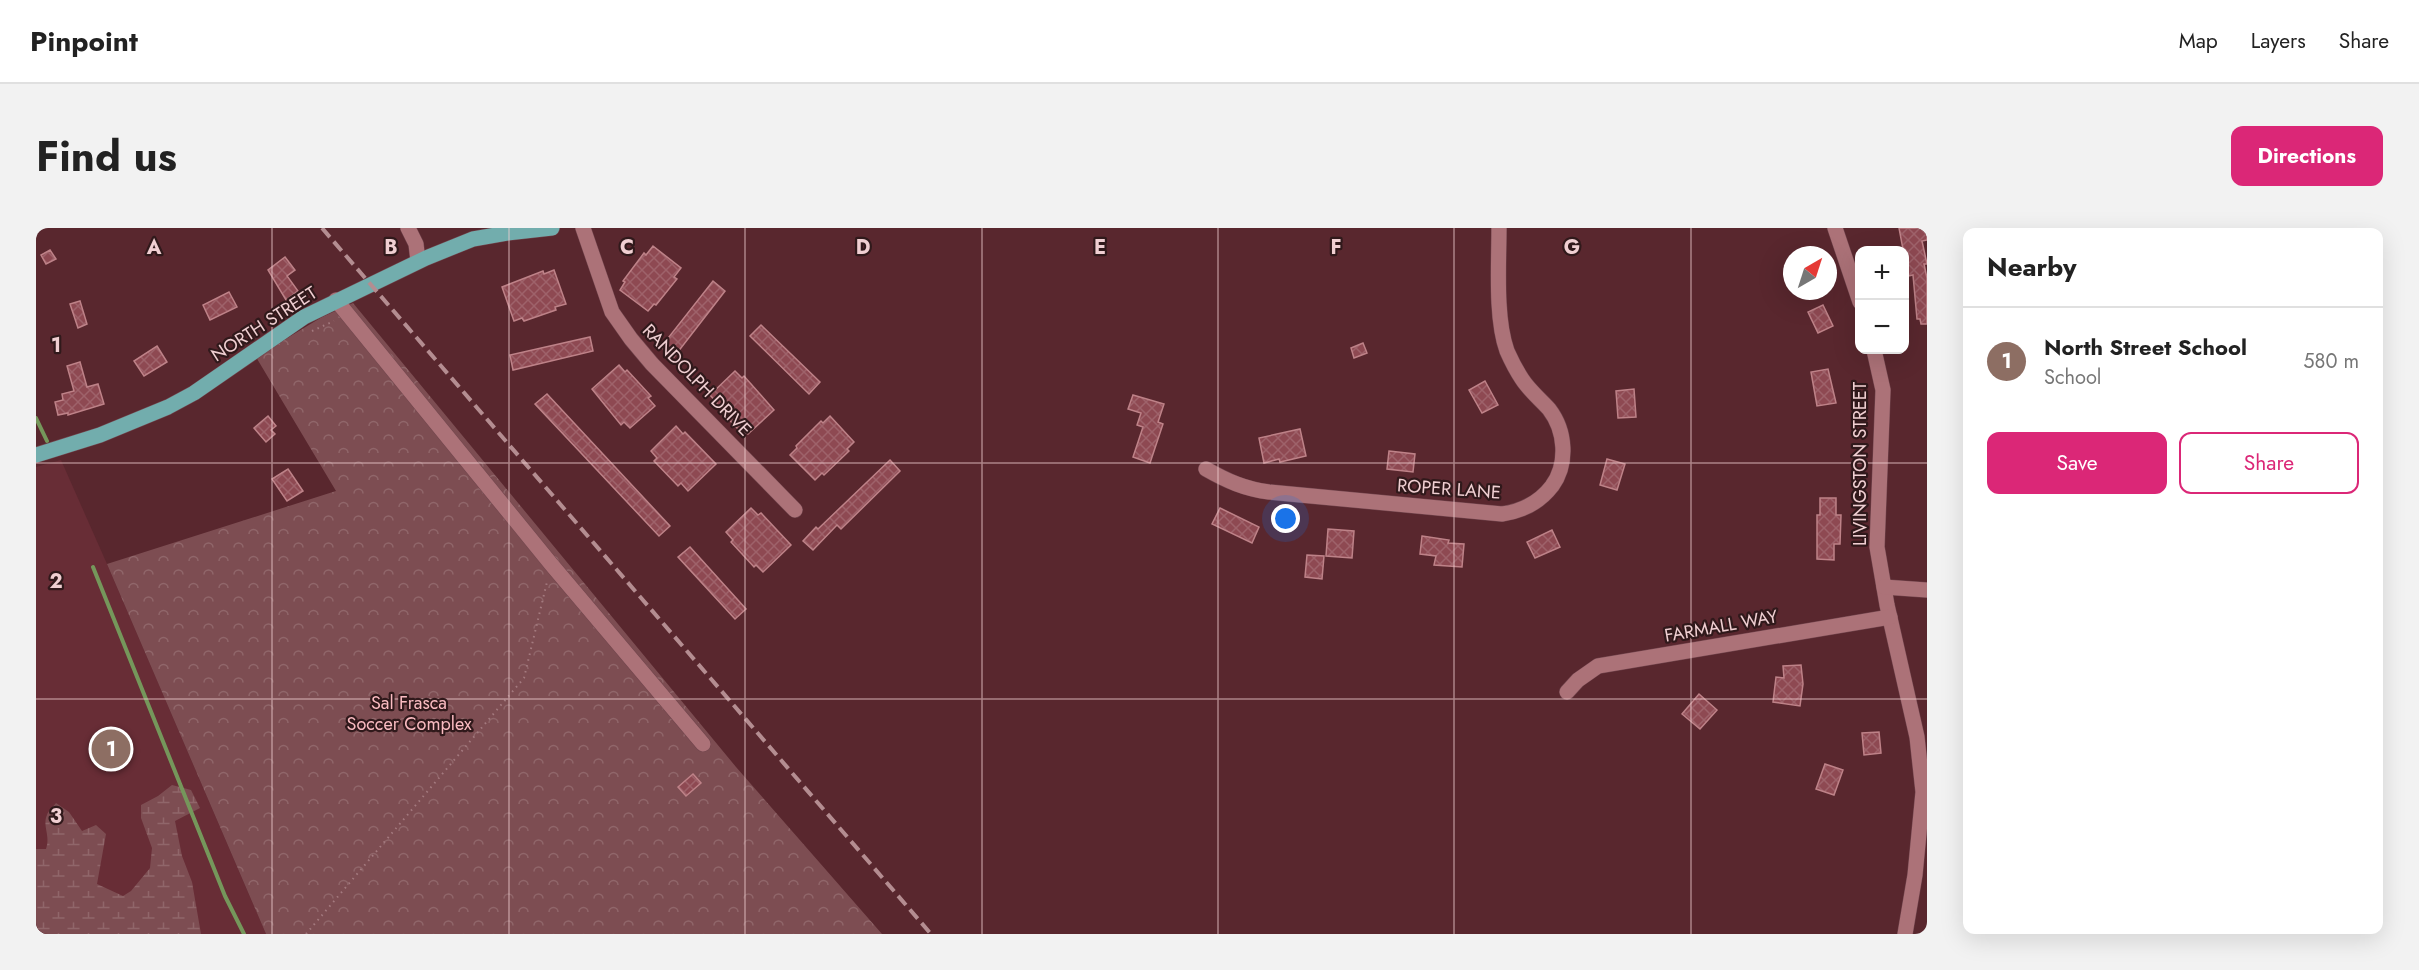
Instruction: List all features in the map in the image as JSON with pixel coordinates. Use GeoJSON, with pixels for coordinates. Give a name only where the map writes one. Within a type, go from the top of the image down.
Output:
{"type":"FeatureCollection","features":[{"type":"Feature","properties":{"kind":"main road","name":"NORTH STREET"},"geometry":{"type":"LineString","coordinates":[[36,455],[100,435],[168,407],[194,393],[284,330],[336,300],[418,261],[473,239],[552,228]]}},
{"type":"Feature","properties":{"kind":"street"},"geometry":{"type":"LineString","coordinates":[[408,228],[416,244],[418,261]]}},
{"type":"Feature","properties":{"kind":"street","name":"RANDOLPH DRIVE"},"geometry":{"type":"LineString","coordinates":[[583,228],[609,306],[624,331],[652,364],[795,510]]}},
{"type":"Feature","properties":{"kind":"street","name":"ROPER LANE"},"geometry":{"type":"LineString","coordinates":[[1206,469],[1249,489],[1292,494],[1502,514],[1515,512],[1538,501],[1547,493],[1557,477],[1563,459],[1563,446],[1557,422],[1522,380],[1506,349],[1499,296],[1499,228]]}},
{"type":"Feature","properties":{"kind":"street"},"geometry":{"type":"LineString","coordinates":[[1835,228],[1859,300]]}},
{"type":"Feature","properties":{"kind":"street"},"geometry":{"type":"LineString","coordinates":[[336,300],[551,564],[703,744]]}},
{"type":"Feature","properties":{"kind":"street","name":"LIVINGSTON STREET"},"geometry":{"type":"LineString","coordinates":[[1875,354],[1883,390],[1877,547],[1917,737],[1923,792],[1916,875],[1905,934]]}},
{"type":"Feature","properties":{"kind":"street"},"geometry":{"type":"LineString","coordinates":[[1884,587],[1927,590]]}},
{"type":"Feature","properties":{"kind":"street","name":"FARMALL WAY"},"geometry":{"type":"LineString","coordinates":[[1568,692],[1578,680],[1598,666],[1890,617]]}},
{"type":"Feature","properties":{"kind":"path"},"geometry":{"type":"LineString","coordinates":[[306,934],[524,678],[551,564]]}},
{"type":"Feature","properties":{"kind":"shaded area"},"geometry":{"type":"Polygon","coordinates":[[[61,460],[266,934],[36,934],[36,467],[61,460]]]}},
{"type":"Feature","properties":{"kind":"green space","name":"Sal Frasca Soccer Complex"},"geometry":{"type":"Polygon","coordinates":[[[353,303],[736,767],[882,934],[266,934],[107,564],[336,491],[256,357],[322,317],[353,303]]]}},
{"type":"Feature","properties":{"kind":"green space"},"geometry":{"type":"Polygon","coordinates":[[[172,785],[191,790],[200,808],[175,821],[182,856],[192,882],[201,934],[36,934],[36,849],[46,849],[48,840],[45,823],[48,812],[56,803],[69,812],[82,831],[96,825],[106,834],[97,884],[123,896],[131,891],[150,868],[152,848],[141,818],[141,805],[172,785]]]}},
{"type":"Feature","properties":{"kind":"building"},"geometry":{"type":"Polygon","coordinates":[[[1899,228],[1927,228],[1927,240],[1922,241],[1927,264],[1924,264],[1927,278],[1927,324],[1921,324],[1920,319],[1917,319],[1913,275],[1909,276],[1909,246],[1902,246],[1899,228]]]}},
{"type":"Feature","properties":{"kind":"building"},"geometry":{"type":"Polygon","coordinates":[[[653,246],[681,268],[674,277],[677,279],[656,305],[654,304],[648,311],[620,290],[625,282],[623,281],[644,253],[646,255],[653,246]]]}},
{"type":"Feature","properties":{"kind":"building"},"geometry":{"type":"Polygon","coordinates":[[[50,250],[56,259],[46,264],[41,255],[50,250]]]}},
{"type":"Feature","properties":{"kind":"building"},"geometry":{"type":"Polygon","coordinates":[[[285,257],[295,270],[287,276],[298,291],[286,300],[268,270],[285,257]]]}},
{"type":"Feature","properties":{"kind":"building"},"geometry":{"type":"Polygon","coordinates":[[[554,270],[566,304],[555,307],[556,310],[524,321],[522,318],[514,321],[502,287],[543,271],[544,274],[554,270]]]}},
{"type":"Feature","properties":{"kind":"building"},"geometry":{"type":"Polygon","coordinates":[[[713,281],[725,291],[674,357],[661,347],[713,281]]]}},
{"type":"Feature","properties":{"kind":"building"},"geometry":{"type":"Polygon","coordinates":[[[229,292],[237,307],[210,320],[203,305],[229,292]]]}},
{"type":"Feature","properties":{"kind":"building"},"geometry":{"type":"Polygon","coordinates":[[[80,301],[87,324],[78,328],[70,304],[80,301]]]}},
{"type":"Feature","properties":{"kind":"building"},"geometry":{"type":"Polygon","coordinates":[[[1823,305],[1833,326],[1818,333],[1808,312],[1823,305]]]}},
{"type":"Feature","properties":{"kind":"building"},"geometry":{"type":"Polygon","coordinates":[[[761,325],[820,382],[809,394],[750,336],[761,325]]]}},
{"type":"Feature","properties":{"kind":"building"},"geometry":{"type":"Polygon","coordinates":[[[590,337],[593,351],[513,370],[510,355],[590,337]]]}},
{"type":"Feature","properties":{"kind":"building"},"geometry":{"type":"Polygon","coordinates":[[[1363,343],[1367,353],[1354,358],[1351,348],[1363,343]]]}},
{"type":"Feature","properties":{"kind":"building"},"geometry":{"type":"Polygon","coordinates":[[[157,346],[167,362],[144,376],[134,361],[157,346]]]}},
{"type":"Feature","properties":{"kind":"building"},"geometry":{"type":"Polygon","coordinates":[[[80,362],[87,387],[98,384],[104,404],[68,415],[68,413],[58,415],[55,402],[63,400],[62,394],[74,391],[67,366],[80,362]]]}},
{"type":"Feature","properties":{"kind":"building"},"geometry":{"type":"Polygon","coordinates":[[[619,365],[625,372],[627,370],[651,396],[648,398],[655,406],[630,428],[624,422],[621,425],[592,389],[619,365]]]}},
{"type":"Feature","properties":{"kind":"building"},"geometry":{"type":"Polygon","coordinates":[[[1828,369],[1836,403],[1817,406],[1811,372],[1828,369]]]}},
{"type":"Feature","properties":{"kind":"building"},"geometry":{"type":"Polygon","coordinates":[[[735,371],[742,378],[744,376],[774,410],[748,434],[741,427],[739,430],[715,405],[717,403],[710,395],[735,371]]]}},
{"type":"Feature","properties":{"kind":"building"},"geometry":{"type":"Polygon","coordinates":[[[1485,381],[1498,405],[1482,413],[1469,390],[1485,381]]]}},
{"type":"Feature","properties":{"kind":"building"},"geometry":{"type":"Polygon","coordinates":[[[1634,389],[1636,417],[1618,418],[1616,391],[1634,389]]]}},
{"type":"Feature","properties":{"kind":"building"},"geometry":{"type":"Polygon","coordinates":[[[547,394],[670,526],[659,536],[535,404],[547,394]]]}},
{"type":"Feature","properties":{"kind":"building"},"geometry":{"type":"Polygon","coordinates":[[[1133,395],[1164,404],[1158,422],[1163,424],[1150,463],[1133,457],[1143,427],[1137,425],[1141,413],[1128,409],[1133,395]]]}},
{"type":"Feature","properties":{"kind":"building"},"geometry":{"type":"Polygon","coordinates":[[[268,416],[276,426],[271,430],[275,434],[266,442],[254,428],[268,416]]]}},
{"type":"Feature","properties":{"kind":"building"},"geometry":{"type":"Polygon","coordinates":[[[830,416],[854,442],[847,449],[849,451],[824,475],[822,473],[815,480],[790,455],[821,421],[823,423],[830,416]]]}},
{"type":"Feature","properties":{"kind":"building"},"geometry":{"type":"Polygon","coordinates":[[[676,426],[683,434],[685,432],[716,464],[688,491],[681,483],[678,486],[654,461],[657,458],[651,451],[676,426]]]}},
{"type":"Feature","properties":{"kind":"building"},"geometry":{"type":"Polygon","coordinates":[[[1300,429],[1306,456],[1264,463],[1259,438],[1300,429]]]}},
{"type":"Feature","properties":{"kind":"building"},"geometry":{"type":"Polygon","coordinates":[[[1389,451],[1415,454],[1413,472],[1387,469],[1389,451]]]}},
{"type":"Feature","properties":{"kind":"building"},"geometry":{"type":"Polygon","coordinates":[[[1607,459],[1625,464],[1617,490],[1600,485],[1607,459]]]}},
{"type":"Feature","properties":{"kind":"building"},"geometry":{"type":"Polygon","coordinates":[[[890,460],[900,471],[841,529],[837,525],[813,550],[803,541],[816,527],[818,529],[890,460]]]}},
{"type":"Feature","properties":{"kind":"building"},"geometry":{"type":"Polygon","coordinates":[[[288,469],[303,491],[287,501],[272,479],[288,469]]]}},
{"type":"Feature","properties":{"kind":"building"},"geometry":{"type":"Polygon","coordinates":[[[1820,498],[1836,498],[1836,515],[1841,515],[1840,544],[1834,544],[1834,560],[1817,559],[1817,515],[1820,515],[1820,498]]]}},
{"type":"Feature","properties":{"kind":"building"},"geometry":{"type":"Polygon","coordinates":[[[751,508],[758,515],[761,513],[791,545],[763,572],[756,565],[754,567],[731,542],[733,540],[726,532],[751,508]]]}},
{"type":"Feature","properties":{"kind":"building"},"geometry":{"type":"Polygon","coordinates":[[[1220,508],[1259,527],[1252,543],[1212,524],[1220,508]]]}},
{"type":"Feature","properties":{"kind":"building"},"geometry":{"type":"Polygon","coordinates":[[[1328,529],[1354,531],[1352,558],[1326,556],[1328,529]]]}},
{"type":"Feature","properties":{"kind":"building"},"geometry":{"type":"Polygon","coordinates":[[[1552,530],[1560,547],[1535,558],[1527,542],[1552,530]]]}},
{"type":"Feature","properties":{"kind":"building"},"geometry":{"type":"Polygon","coordinates":[[[1422,536],[1449,540],[1448,543],[1464,544],[1462,567],[1434,565],[1436,556],[1420,554],[1422,536]]]}},
{"type":"Feature","properties":{"kind":"building"},"geometry":{"type":"Polygon","coordinates":[[[690,547],[746,609],[735,619],[678,557],[690,547]]]}},
{"type":"Feature","properties":{"kind":"building"},"geometry":{"type":"Polygon","coordinates":[[[1307,555],[1324,556],[1322,579],[1305,577],[1307,555]]]}},
{"type":"Feature","properties":{"kind":"building"},"geometry":{"type":"Polygon","coordinates":[[[1801,665],[1803,684],[1800,706],[1773,702],[1776,677],[1784,678],[1783,666],[1801,665]]]}},
{"type":"Feature","properties":{"kind":"building"},"geometry":{"type":"Polygon","coordinates":[[[1699,694],[1717,710],[1700,729],[1682,714],[1699,694]]]}},
{"type":"Feature","properties":{"kind":"building"},"geometry":{"type":"Polygon","coordinates":[[[1879,732],[1881,753],[1864,755],[1862,733],[1879,732]]]}},
{"type":"Feature","properties":{"kind":"building"},"geometry":{"type":"Polygon","coordinates":[[[1825,764],[1843,770],[1834,795],[1816,789],[1825,764]]]}},
{"type":"Feature","properties":{"kind":"building"},"geometry":{"type":"Polygon","coordinates":[[[693,774],[701,783],[686,796],[678,787],[693,774]]]}},
{"type":"Feature","properties":{"kind":"waterway"},"geometry":{"type":"LineString","coordinates":[[36,418],[47,441]]}},
{"type":"Feature","properties":{"kind":"waterway"},"geometry":{"type":"LineString","coordinates":[[93,567],[225,896],[244,934]]}},
{"type":"Feature","properties":{"kind":"railway"},"geometry":{"type":"LineString","coordinates":[[322,228],[931,934]]}},
{"type":"Feature","properties":{"kind":"place","name":"North Street School"},"geometry":{"type":"Point","coordinates":[111,749]}}]}
